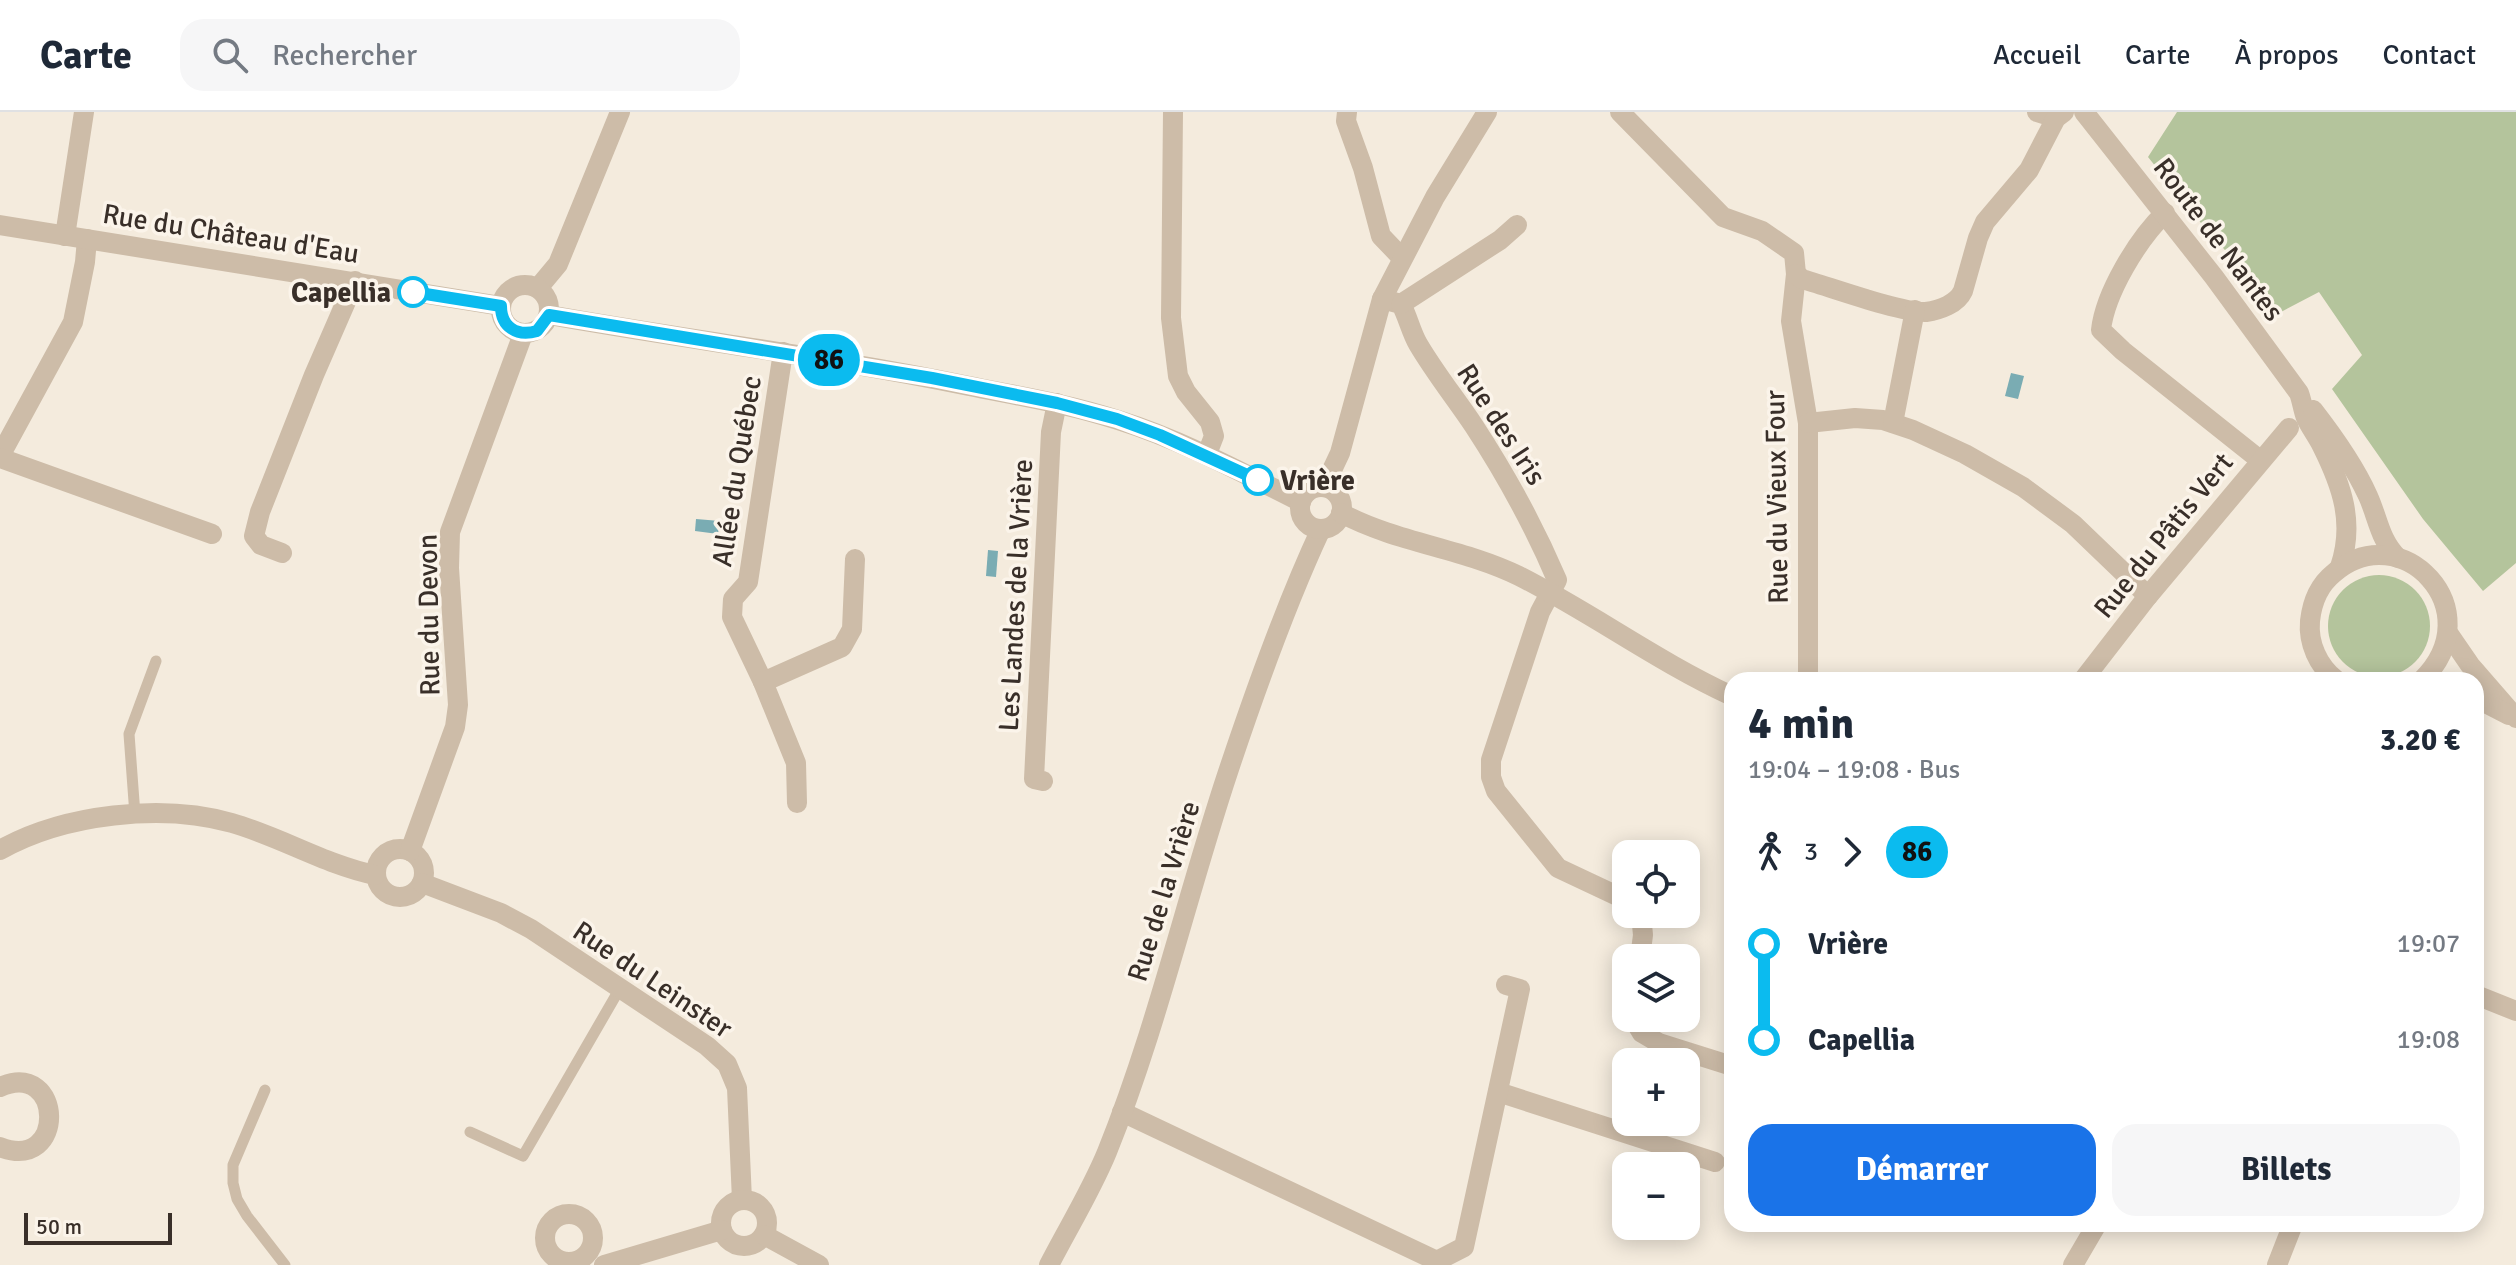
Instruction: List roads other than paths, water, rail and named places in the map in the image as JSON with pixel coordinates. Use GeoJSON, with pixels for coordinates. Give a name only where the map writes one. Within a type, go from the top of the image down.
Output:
{"type":"FeatureCollection","features":[{"type":"Feature","properties":{"kind":"street"},"geometry":{"type":"LineString","coordinates":[[65,236],[84,112]]}},
{"type":"Feature","properties":{"kind":"street"},"geometry":{"type":"LineString","coordinates":[[538,288],[558,264],[620,112]]}},
{"type":"Feature","properties":{"kind":"street"},"geometry":{"type":"LineString","coordinates":[[1173,112],[1171,318],[1178,376],[1186,392],[1210,422],[1214,436],[1207,454]]}},
{"type":"Feature","properties":{"kind":"street"},"geometry":{"type":"LineString","coordinates":[[1347,112],[1346,121],[1363,168],[1381,236],[1402,258]]}},
{"type":"Feature","properties":{"kind":"street"},"geometry":{"type":"LineString","coordinates":[[1324,487],[1340,453],[1391,302],[1402,258],[1487,112]]}},
{"type":"Feature","properties":{"kind":"street"},"geometry":{"type":"LineString","coordinates":[[1620,112],[1723,217],[1762,231],[1794,253],[1796,274],[1802,279],[1924,312],[1946,307],[1960,297],[1985,222],[2029,170],[2052,114]]}},
{"type":"Feature","properties":{"kind":"street","name":"Route de Nantes"},"geometry":{"type":"LineString","coordinates":[[2084,112],[2165,213],[2299,393],[2305,416],[2322,446],[2345,503],[2349,527],[2347,548],[2340,567]]}},
{"type":"Feature","properties":{"kind":"street"},"geometry":{"type":"LineString","coordinates":[[2165,213],[2143,238],[2112,294],[2101,330],[2260,460]]}},
{"type":"Feature","properties":{"kind":"street","name":"Rue du Château d'Eau"},"geometry":{"type":"LineString","coordinates":[[0,225],[501,306]]}},
{"type":"Feature","properties":{"kind":"street"},"geometry":{"type":"LineString","coordinates":[[1391,302],[1500,240],[1517,225]]}},
{"type":"Feature","properties":{"kind":"street"},"geometry":{"type":"LineString","coordinates":[[87,239],[73,322],[0,457],[212,534]]}},
{"type":"Feature","properties":{"kind":"street","name":"Rue du Vieux Four"},"geometry":{"type":"LineString","coordinates":[[1796,274],[1791,321],[1808,423],[1808,672]]}},
{"type":"Feature","properties":{"kind":"street"},"geometry":{"type":"LineString","coordinates":[[282,553],[261,545],[254,536],[260,512],[355,281]]}},
{"type":"Feature","properties":{"kind":"street"},"geometry":{"type":"LineString","coordinates":[[522,285],[538,288],[548,300],[549,315],[537,331],[523,334],[509,328],[501,314],[501,306],[508,292],[522,285]]}},
{"type":"Feature","properties":{"kind":"street","name":"Rue des Iris"},"geometry":{"type":"LineString","coordinates":[[1391,302],[1494,458],[1537,535],[1557,580],[1549,593]]}},
{"type":"Feature","properties":{"kind":"street"},"geometry":{"type":"LineString","coordinates":[[1893,423],[1915,310]]}},
{"type":"Feature","properties":{"kind":"street"},"geometry":{"type":"LineString","coordinates":[[549,315],[783,352],[1057,403],[1117,419],[1207,454],[1301,502]]}},
{"type":"Feature","properties":{"kind":"street","name":"Rue du Devon"},"geometry":{"type":"LineString","coordinates":[[410,851],[455,727],[458,705],[449,568],[450,532],[523,334]]}},
{"type":"Feature","properties":{"kind":"street","name":"Allée du Québec"},"geometry":{"type":"LineString","coordinates":[[783,352],[748,582],[733,599],[732,617],[796,763],[797,803]]}},
{"type":"Feature","properties":{"kind":"street","name":"Les Landes de la Vrière"},"geometry":{"type":"LineString","coordinates":[[1043,781],[1034,779],[1051,432],[1057,403]]}},
{"type":"Feature","properties":{"kind":"street","name":"Route de Nantes"},"geometry":{"type":"LineString","coordinates":[[2303,404],[2313,410],[2352,464],[2369,498],[2387,548],[2398,558]]}},
{"type":"Feature","properties":{"kind":"street"},"geometry":{"type":"LineString","coordinates":[[1808,423],[1855,418],[1893,423],[1965,454],[2023,487],[2073,524],[2148,596]]}},
{"type":"Feature","properties":{"kind":"street","name":"Rue du Pâtis Vert"},"geometry":{"type":"LineString","coordinates":[[2089,672],[2148,596],[2289,428]]}},
{"type":"Feature","properties":{"kind":"street"},"geometry":{"type":"LineString","coordinates":[[1324,487],[1336,494],[1342,506],[1334,525],[1321,529],[1307,524],[1301,502],[1310,491],[1324,487]]}},
{"type":"Feature","properties":{"kind":"street"},"geometry":{"type":"LineString","coordinates":[[1341,513],[1371,529],[1487,562],[1549,593],[1724,692]]}},
{"type":"Feature","properties":{"kind":"street","name":"Rue de la Vrière"},"geometry":{"type":"LineString","coordinates":[[1049,1265],[1105,1156],[1122,1112],[1228,772],[1305,563],[1321,529]]}},
{"type":"Feature","properties":{"kind":"street"},"geometry":{"type":"LineString","coordinates":[[2318,671],[2309,628],[2317,594],[2340,567],[2378,555],[2398,558],[2416,566],[2431,579],[2442,595],[2448,614],[2448,633],[2444,652],[2430,672]]}},
{"type":"Feature","properties":{"kind":"street"},"geometry":{"type":"LineString","coordinates":[[763,682],[842,647],[852,629],[855,559]]}},
{"type":"Feature","properties":{"kind":"street"},"geometry":{"type":"LineString","coordinates":[[1549,593],[1491,760],[1491,777],[1496,791],[1558,868],[1612,893]]}},
{"type":"Feature","properties":{"kind":"street"},"geometry":{"type":"LineString","coordinates":[[2448,633],[2476,672]]}},
{"type":"Feature","properties":{"kind":"street"},"geometry":{"type":"LineString","coordinates":[[2484,681],[2516,718]]}},
{"type":"Feature","properties":{"kind":"street"},"geometry":{"type":"LineString","coordinates":[[2484,702],[2516,718]]}},
{"type":"Feature","properties":{"kind":"street"},"geometry":{"type":"LineString","coordinates":[[0,850],[53,828],[100,818],[161,812],[197,815],[233,824],[352,870],[375,875]]}},
{"type":"Feature","properties":{"kind":"street"},"geometry":{"type":"LineString","coordinates":[[402,849],[410,851],[421,861],[422,883],[413,894],[399,897],[386,893],[377,882],[376,866],[386,853],[402,849]]}},
{"type":"Feature","properties":{"kind":"street","name":"Rue du Leinster"},"geometry":{"type":"LineString","coordinates":[[422,883],[501,913],[531,929],[707,1046],[727,1064],[737,1088],[742,1200]]}},
{"type":"Feature","properties":{"kind":"street"},"geometry":{"type":"LineString","coordinates":[[1122,1112],[1437,1261],[1464,1247],[1520,989],[1506,985]]}},
{"type":"Feature","properties":{"kind":"street"},"geometry":{"type":"LineString","coordinates":[[2484,998],[2516,1011]]}},
{"type":"Feature","properties":{"kind":"street"},"geometry":{"type":"LineString","coordinates":[[1641,1032],[1659,1043],[1724,1063]]}},
{"type":"Feature","properties":{"kind":"street"},"geometry":{"type":"LineString","coordinates":[[0,1147],[12,1151],[34,1147],[42,1140],[51,1119],[50,1109],[39,1090],[3,1079]]}},
{"type":"Feature","properties":{"kind":"street"},"geometry":{"type":"LineString","coordinates":[[1498,1092],[1715,1162]]}},
{"type":"Feature","properties":{"kind":"street"},"geometry":{"type":"LineString","coordinates":[[742,1200],[756,1204],[765,1214],[766,1228],[759,1241],[745,1246],[731,1242],[722,1230],[725,1210],[742,1200]]}},
{"type":"Feature","properties":{"kind":"street"},"geometry":{"type":"LineString","coordinates":[[572,1263],[589,1253],[594,1239],[589,1223],[575,1214],[559,1216],[552,1221],[545,1244],[554,1258],[572,1263],[602,1265],[722,1230]]}},
{"type":"Feature","properties":{"kind":"street"},"geometry":{"type":"LineString","coordinates":[[2073,1265],[2092,1232]]}},
{"type":"Feature","properties":{"kind":"street"},"geometry":{"type":"LineString","coordinates":[[2277,1265],[2290,1232]]}},
{"type":"Feature","properties":{"kind":"street"},"geometry":{"type":"LineString","coordinates":[[764,1235],[819,1265]]}},
{"type":"Feature","properties":{"kind":"street"},"geometry":{"type":"LineString","coordinates":[[594,1239],[627,1259]]}},
{"type":"Feature","properties":{"kind":"lane"},"geometry":{"type":"LineString","coordinates":[[135,815],[129,734],[156,661]]}},
{"type":"Feature","properties":{"kind":"lane"},"geometry":{"type":"LineString","coordinates":[[470,1132],[523,1156],[619,990]]}},
{"type":"Feature","properties":{"kind":"lane"},"geometry":{"type":"LineString","coordinates":[[265,1090],[233,1165],[233,1183],[237,1199],[247,1216],[285,1265]]}},
{"type":"Feature","properties":{"kind":"water"},"geometry":{"type":"Polygon","coordinates":[[[2011,373],[2024,376],[2018,399],[2005,396],[2011,373]]]}},
{"type":"Feature","properties":{"kind":"water"},"geometry":{"type":"Polygon","coordinates":[[[696,519],[720,521],[718,534],[695,531],[696,519]]]}},
{"type":"Feature","properties":{"kind":"water"},"geometry":{"type":"Polygon","coordinates":[[[988,550],[998,551],[996,577],[986,576],[988,550]]]}},
{"type":"Feature","properties":{"kind":"place","name":"Capellia"},"geometry":{"type":"Point","coordinates":[413,292]}},
{"type":"Feature","properties":{"kind":"place","name":"Vrière"},"geometry":{"type":"Point","coordinates":[1258,480]}}]}
